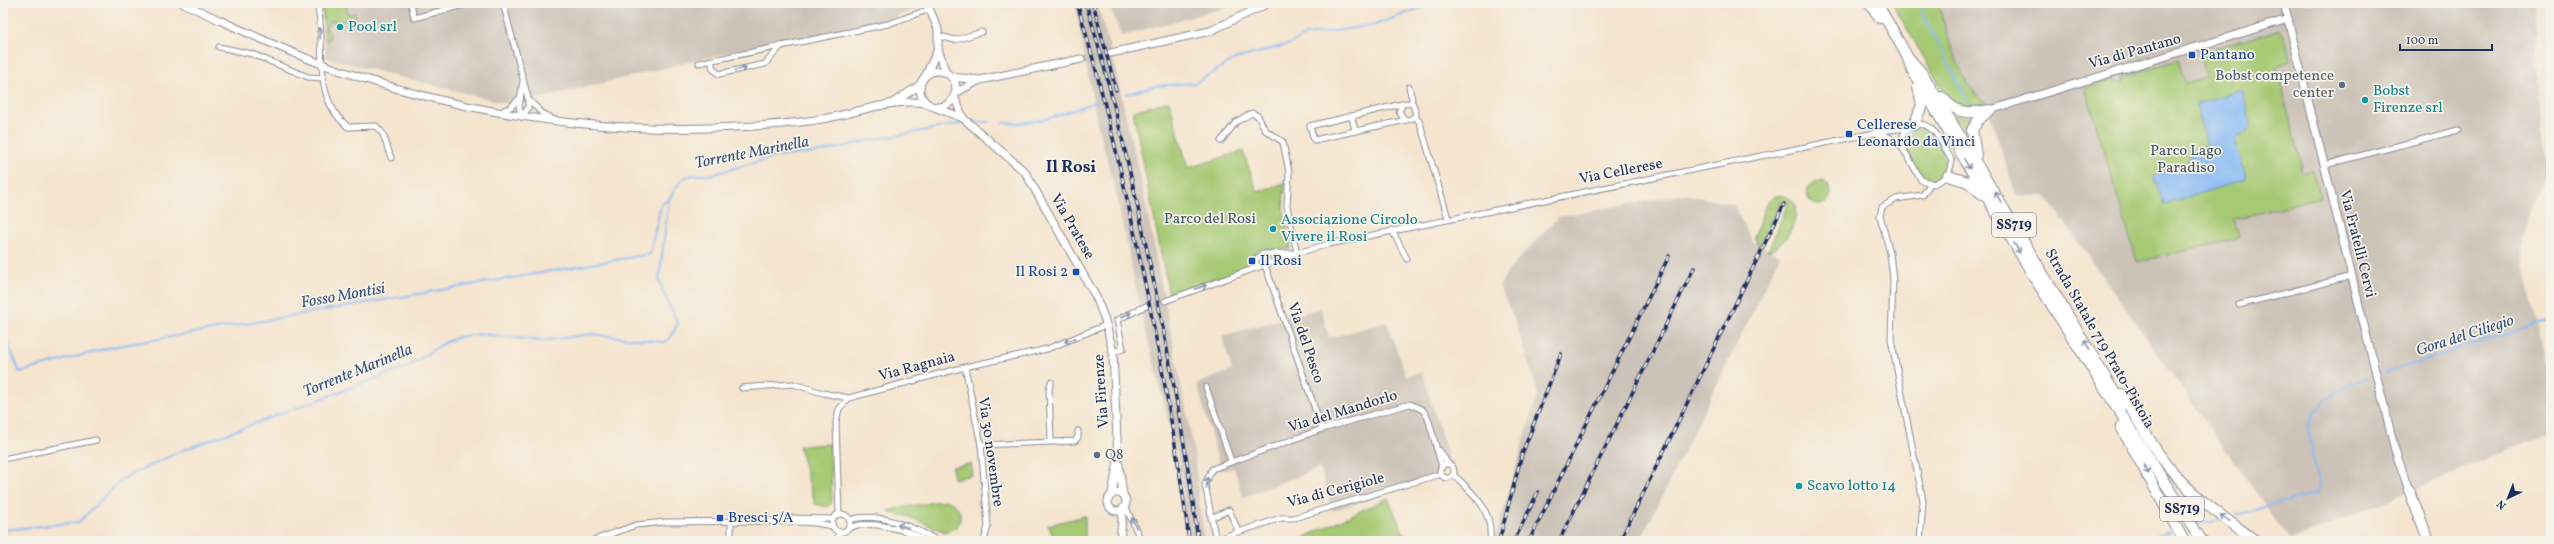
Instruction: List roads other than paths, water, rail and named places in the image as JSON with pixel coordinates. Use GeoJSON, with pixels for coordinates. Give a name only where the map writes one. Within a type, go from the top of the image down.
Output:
{"type":"FeatureCollection","features":[{"type":"Feature","properties":{"kind":"highway"},"geometry":{"type":"LineString","coordinates":[[1869,3],[1898,39]]}},
{"type":"Feature","properties":{"kind":"highway","name":"Strada Statale 719 Prato-Pistoia"},"geometry":{"type":"LineString","coordinates":[[1877,3],[1907,56],[1912,70],[1990,202],[2104,382]]}},
{"type":"Feature","properties":{"kind":"highway"},"geometry":{"type":"LineString","coordinates":[[1884,3],[1898,39]]}},
{"type":"Feature","properties":{"kind":"highway","name":"Strada Statale 719 Prato-Pistoia"},"geometry":{"type":"LineString","coordinates":[[1907,56],[1922,73],[1979,167],[2104,382],[2161,477],[2202,541]]}},
{"type":"Feature","properties":{"kind":"highway"},"geometry":{"type":"LineString","coordinates":[[1912,70],[1922,105],[1912,127]]}},
{"type":"Feature","properties":{"kind":"highway"},"geometry":{"type":"LineString","coordinates":[[1922,73],[1955,110],[1972,114],[1990,110]]}},
{"type":"Feature","properties":{"kind":"highway"},"geometry":{"type":"LineString","coordinates":[[1979,167],[1972,130],[1979,119],[1990,110]]}},
{"type":"Feature","properties":{"kind":"highway"},"geometry":{"type":"LineString","coordinates":[[1948,176],[1968,182],[1990,202]]}},
{"type":"Feature","properties":{"kind":"highway"},"geometry":{"type":"LineString","coordinates":[[2104,382],[2108,406],[2143,465],[2184,541]]}},
{"type":"Feature","properties":{"kind":"highway"},"geometry":{"type":"LineString","coordinates":[[2104,382],[2120,391],[2156,450],[2179,480],[2206,504],[2256,541]]}},
{"type":"Feature","properties":{"kind":"highway"},"geometry":{"type":"LineString","coordinates":[[2409,490],[2429,541]]}},
{"type":"Feature","properties":{"kind":"main road"},"geometry":{"type":"LineString","coordinates":[[182,3],[320,64],[379,83],[493,113],[550,117],[576,123]]}},
{"type":"Feature","properties":{"kind":"main road"},"geometry":{"type":"LineString","coordinates":[[1111,53],[1210,31],[1234,21],[1269,3]]}},
{"type":"Feature","properties":{"kind":"main road","name":"Via Fratelli Cervi"},"geometry":{"type":"LineString","coordinates":[[2284,3],[2395,450],[2409,490]]}},
{"type":"Feature","properties":{"kind":"main road"},"geometry":{"type":"LineString","coordinates":[[893,103],[920,85],[938,49],[939,36],[929,6]]}},
{"type":"Feature","properties":{"kind":"main road","name":"Via di Pantano"},"geometry":{"type":"LineString","coordinates":[[1990,110],[2288,19]]}},
{"type":"Feature","properties":{"kind":"main road"},"geometry":{"type":"LineString","coordinates":[[938,49],[963,118]]}},
{"type":"Feature","properties":{"kind":"main road"},"geometry":{"type":"LineString","coordinates":[[934,107],[946,105],[955,95],[980,80],[1081,59]]}},
{"type":"Feature","properties":{"kind":"main road"},"geometry":{"type":"LineString","coordinates":[[926,75],[938,71],[948,75],[980,80]]}},
{"type":"Feature","properties":{"kind":"main road"},"geometry":{"type":"LineString","coordinates":[[920,85],[921,96],[926,103]]}},
{"type":"Feature","properties":{"kind":"main road"},"geometry":{"type":"LineString","coordinates":[[469,106],[504,110],[576,123],[655,129],[717,128],[796,122],[893,103],[926,103],[963,118]]}},
{"type":"Feature","properties":{"kind":"main road","name":"Via Pratese"},"geometry":{"type":"LineString","coordinates":[[963,118],[1015,162],[1033,185],[1080,266],[1106,323]]}},
{"type":"Feature","properties":{"kind":"main road","name":"Via Firenze"},"geometry":{"type":"LineString","coordinates":[[1106,323],[1113,352],[1118,460],[1124,507],[1120,538]]}},
{"type":"Feature","properties":{"kind":"main road","name":"Via Firenze"},"geometry":{"type":"LineString","coordinates":[[1118,460],[1112,494],[1108,501],[1112,509],[1120,538]]}},
{"type":"Feature","properties":{"kind":"main road"},"geometry":{"type":"LineString","coordinates":[[1112,494],[1123,495]]}},
{"type":"Feature","properties":{"kind":"main road"},"geometry":{"type":"LineString","coordinates":[[1112,509],[1117,511],[1124,507]]}},
{"type":"Feature","properties":{"kind":"street"},"geometry":{"type":"LineString","coordinates":[[316,3],[321,31],[320,64],[335,116],[348,127],[376,126],[383,134],[390,158]]}},
{"type":"Feature","properties":{"kind":"street"},"geometry":{"type":"LineString","coordinates":[[411,3],[414,18],[471,3]]}},
{"type":"Feature","properties":{"kind":"street"},"geometry":{"type":"LineString","coordinates":[[503,3],[528,98],[538,109],[550,117]]}},
{"type":"Feature","properties":{"kind":"street"},"geometry":{"type":"LineString","coordinates":[[699,63],[888,24],[929,6]]}},
{"type":"Feature","properties":{"kind":"street"},"geometry":{"type":"LineString","coordinates":[[939,36],[955,40],[982,32]]}},
{"type":"Feature","properties":{"kind":"street"},"geometry":{"type":"LineString","coordinates":[[711,60],[713,69],[719,74],[765,64],[784,45]]}},
{"type":"Feature","properties":{"kind":"street"},"geometry":{"type":"LineString","coordinates":[[219,47],[252,54],[308,77],[323,78]]}},
{"type":"Feature","properties":{"kind":"street"},"geometry":{"type":"LineString","coordinates":[[764,49],[769,52],[770,58]]}},
{"type":"Feature","properties":{"kind":"street"},"geometry":{"type":"LineString","coordinates":[[523,81],[520,98],[523,114]]}},
{"type":"Feature","properties":{"kind":"street"},"geometry":{"type":"LineString","coordinates":[[1409,87],[1412,100],[1411,103],[1416,109],[1415,116],[1420,124],[1448,218]]}},
{"type":"Feature","properties":{"kind":"street"},"geometry":{"type":"LineString","coordinates":[[504,110],[511,107],[520,98]]}},
{"type":"Feature","properties":{"kind":"street"},"geometry":{"type":"LineString","coordinates":[[523,114],[528,98]]}},
{"type":"Feature","properties":{"kind":"street"},"geometry":{"type":"LineString","coordinates":[[1411,103],[1310,126],[1314,140],[1405,120],[1415,116]]}},
{"type":"Feature","properties":{"kind":"street"},"geometry":{"type":"LineString","coordinates":[[1402,105],[1399,112],[1405,120]]}},
{"type":"Feature","properties":{"kind":"street"},"geometry":{"type":"LineString","coordinates":[[1221,141],[1236,122],[1252,113],[1258,116],[1265,130],[1283,142],[1289,172],[1287,206],[1297,253]]}},
{"type":"Feature","properties":{"kind":"street"},"geometry":{"type":"LineString","coordinates":[[1352,117],[1355,131]]}},
{"type":"Feature","properties":{"kind":"street"},"geometry":{"type":"LineString","coordinates":[[1926,126],[1938,137],[1952,161],[1948,176],[1938,183],[1930,184],[1921,180],[1901,145],[1888,135],[1873,134],[1926,126]]}},
{"type":"Feature","properties":{"kind":"street"},"geometry":{"type":"LineString","coordinates":[[1901,145],[1902,136],[1912,127]]}},
{"type":"Feature","properties":{"kind":"street"},"geometry":{"type":"LineString","coordinates":[[2324,165],[2458,130]]}},
{"type":"Feature","properties":{"kind":"street","name":"Via Cellerese"},"geometry":{"type":"LineString","coordinates":[[1164,301],[1297,253],[1392,230],[1873,134]]}},
{"type":"Feature","properties":{"kind":"street"},"geometry":{"type":"LineString","coordinates":[[1920,541],[1922,501],[1891,339],[1892,273],[1890,253],[1880,216],[1882,207],[1886,204],[1904,197],[1924,195],[1930,184]]}},
{"type":"Feature","properties":{"kind":"street"},"geometry":{"type":"LineString","coordinates":[[1392,230],[1407,259]]}},
{"type":"Feature","properties":{"kind":"street","name":"Via Cellerese"},"geometry":{"type":"LineString","coordinates":[[1256,268],[1256,259],[1263,254],[1297,253]]}},
{"type":"Feature","properties":{"kind":"street","name":"Via del Pesco"},"geometry":{"type":"LineString","coordinates":[[1265,265],[1322,429]]}},
{"type":"Feature","properties":{"kind":"street"},"geometry":{"type":"LineString","coordinates":[[2239,305],[2352,276]]}},
{"type":"Feature","properties":{"kind":"street"},"geometry":{"type":"LineString","coordinates":[[1113,352],[1123,349],[1118,320],[1146,306]]}},
{"type":"Feature","properties":{"kind":"street","name":"Via Ragnaia"},"geometry":{"type":"LineString","coordinates":[[850,398],[965,367],[1047,349],[1106,323]]}},
{"type":"Feature","properties":{"kind":"street","name":"Via 30 novembre"},"geometry":{"type":"LineString","coordinates":[[965,367],[980,445],[988,526],[984,541]]}},
{"type":"Feature","properties":{"kind":"street"},"geometry":{"type":"LineString","coordinates":[[1051,382],[1049,389],[1051,441]]}},
{"type":"Feature","properties":{"kind":"street"},"geometry":{"type":"LineString","coordinates":[[742,388],[793,384],[822,393],[850,398]]}},
{"type":"Feature","properties":{"kind":"street"},"geometry":{"type":"LineString","coordinates":[[1206,387],[1231,461]]}},
{"type":"Feature","properties":{"kind":"street"},"geometry":{"type":"LineString","coordinates":[[839,514],[836,422],[840,409],[850,398]]}},
{"type":"Feature","properties":{"kind":"street","name":"Via del Mandorlo"},"geometry":{"type":"LineString","coordinates":[[1211,518],[1205,484],[1212,469],[1322,429],[1410,404],[1423,410],[1438,448],[1442,467]]}},
{"type":"Feature","properties":{"kind":"street"},"geometry":{"type":"LineString","coordinates":[[980,445],[1075,441],[1078,437],[1078,431]]}},
{"type":"Feature","properties":{"kind":"street"},"geometry":{"type":"LineString","coordinates":[[3,458],[96,440]]}},
{"type":"Feature","properties":{"kind":"street","name":"Via del Mandorlo"},"geometry":{"type":"LineString","coordinates":[[1438,448],[1448,464]]}},
{"type":"Feature","properties":{"kind":"street"},"geometry":{"type":"LineString","coordinates":[[1454,475],[1447,479],[1440,474],[1442,467],[1448,464],[1454,467],[1454,475],[1476,496],[1488,514],[1491,528],[1490,541]]}},
{"type":"Feature","properties":{"kind":"street","name":"Via di Cerigiole"},"geometry":{"type":"LineString","coordinates":[[1211,518],[1216,540],[1238,531],[1281,518],[1294,518],[1440,474]]}},
{"type":"Feature","properties":{"kind":"street"},"geometry":{"type":"LineString","coordinates":[[1124,507],[1141,541]]}},
{"type":"Feature","properties":{"kind":"street"},"geometry":{"type":"LineString","coordinates":[[1211,518],[1229,510],[1238,531]]}},
{"type":"Feature","properties":{"kind":"street"},"geometry":{"type":"LineString","coordinates":[[774,521],[790,518],[833,519],[839,514]]}},
{"type":"Feature","properties":{"kind":"street"},"geometry":{"type":"LineString","coordinates":[[839,514],[846,516],[849,520],[848,529]]}},
{"type":"Feature","properties":{"kind":"street"},"geometry":{"type":"LineString","coordinates":[[849,520],[862,518],[883,520],[926,533],[938,541]]}},
{"type":"Feature","properties":{"kind":"street"},"geometry":{"type":"LineString","coordinates":[[832,526],[833,519]]}},
{"type":"Feature","properties":{"kind":"street"},"geometry":{"type":"LineString","coordinates":[[591,541],[614,531],[650,523],[774,521],[816,522],[832,526],[838,532],[838,541]]}},
{"type":"Feature","properties":{"kind":"street"},"geometry":{"type":"LineString","coordinates":[[730,541],[731,522]]}},
{"type":"Feature","properties":{"kind":"street"},"geometry":{"type":"LineString","coordinates":[[838,532],[859,524],[870,524],[891,528],[928,541]]}},
{"type":"Feature","properties":{"kind":"street"},"geometry":{"type":"LineString","coordinates":[[464,541],[470,541]]}},
{"type":"Feature","properties":{"kind":"water"},"geometry":{"type":"Polygon","coordinates":[[[2242,90],[2251,124],[2248,131],[2237,137],[2236,142],[2246,177],[2245,179],[2164,205],[2154,178],[2155,175],[2183,165],[2195,152],[2207,145],[2196,104],[2242,90]]]}},
{"type":"Feature","properties":{"kind":"waterway","name":"Torrente Marinella"},"geometry":{"type":"LineString","coordinates":[[1126,94],[1156,86],[1195,83],[1235,59],[1290,44],[1306,35],[1375,25],[1433,3]]}},
{"type":"Feature","properties":{"kind":"waterway"},"geometry":{"type":"LineString","coordinates":[[1917,3],[1969,104]]}},
{"type":"Feature","properties":{"kind":"waterway","name":"Torrente Marinella"},"geometry":{"type":"LineString","coordinates":[[1003,123],[1040,120],[1063,114],[1097,101]]}},
{"type":"Feature","properties":{"kind":"waterway","name":"Torrente Marinella"},"geometry":{"type":"LineString","coordinates":[[972,122],[990,122]]}},
{"type":"Feature","properties":{"kind":"waterway","name":"Torrente Marinella"},"geometry":{"type":"LineString","coordinates":[[3,530],[79,522],[122,479],[183,450],[409,366],[444,343],[458,337],[481,334],[543,341],[590,334],[665,342],[671,337],[678,323],[659,280],[669,199],[682,179],[692,175],[711,175],[774,157],[821,152],[867,141],[965,123]]}},
{"type":"Feature","properties":{"kind":"waterway","name":"Fosso Montisi"},"geometry":{"type":"LineString","coordinates":[[3,341],[7,342],[20,372],[112,347],[650,254],[661,205],[669,199]]}},
{"type":"Feature","properties":{"kind":"waterway","name":"Gora del Ciliegio"},"geometry":{"type":"LineString","coordinates":[[2385,373],[2551,319]]}},
{"type":"Feature","properties":{"kind":"waterway","name":"Gora del Ciliegio"},"geometry":{"type":"LineString","coordinates":[[2236,515],[2317,493],[2320,486],[2310,442],[2309,428],[2311,419],[2316,411],[2331,396],[2368,378]]}},
{"type":"Feature","properties":{"kind":"waterway","name":"Gora del Ciliegio"},"geometry":{"type":"LineString","coordinates":[[2198,525],[2220,520]]}},
{"type":"Feature","properties":{"kind":"waterway","name":"Gora del Ciliegio"},"geometry":{"type":"LineString","coordinates":[[2138,541],[2170,532]]}},
{"type":"Feature","properties":{"kind":"tunnel"},"geometry":{"type":"LineString","coordinates":[[1081,59],[1111,53]]}},
{"type":"Feature","properties":{"kind":"tunnel"},"geometry":{"type":"LineString","coordinates":[[1146,306],[1165,301]]}},
{"type":"Feature","properties":{"kind":"railway"},"geometry":{"type":"LineString","coordinates":[[1077,3],[1097,73],[1131,216],[1146,288],[1170,414],[1189,541]]}},
{"type":"Feature","properties":{"kind":"railway"},"geometry":{"type":"LineString","coordinates":[[1086,3],[1124,144],[1155,288],[1179,414],[1198,541]]}},
{"type":"Feature","properties":{"kind":"railway"},"geometry":{"type":"LineString","coordinates":[[1093,3],[1116,90]]}},
{"type":"Feature","properties":{"kind":"railway"},"geometry":{"type":"LineString","coordinates":[[1620,541],[1784,204]]}},
{"type":"Feature","properties":{"kind":"railway"},"geometry":{"type":"LineString","coordinates":[[1529,541],[1669,256]]}},
{"type":"Feature","properties":{"kind":"railway"},"geometry":{"type":"LineString","coordinates":[[1559,541],[1694,268]]}},
{"type":"Feature","properties":{"kind":"railway"},"geometry":{"type":"LineString","coordinates":[[1499,541],[1522,454],[1561,354]]}},
{"type":"Feature","properties":{"kind":"railway"},"geometry":{"type":"LineString","coordinates":[[1514,541],[1538,492]]}},
{"type":"Feature","properties":{"kind":"place","name":"Pool srl"},"geometry":{"type":"Point","coordinates":[340,27]}},
{"type":"Feature","properties":{"kind":"place","name":"Pantano"},"geometry":{"type":"Point","coordinates":[2192,55]}},
{"type":"Feature","properties":{"kind":"place","name":"Bobst competence center"},"geometry":{"type":"Point","coordinates":[2342,85]}},
{"type":"Feature","properties":{"kind":"place","name":"Bobst Firenze srl"},"geometry":{"type":"Point","coordinates":[2365,100]}},
{"type":"Feature","properties":{"kind":"place","name":"Cellerese Leonardo da Vinci"},"geometry":{"type":"Point","coordinates":[1849,134]}},
{"type":"Feature","properties":{"kind":"place","name":"Associazione Circolo Vivere il Rosi"},"geometry":{"type":"Point","coordinates":[1273,229]}},
{"type":"Feature","properties":{"kind":"place","name":"Il Rosi"},"geometry":{"type":"Point","coordinates":[1252,261]}},
{"type":"Feature","properties":{"kind":"place","name":"Il Rosi 2"},"geometry":{"type":"Point","coordinates":[1076,272]}},
{"type":"Feature","properties":{"kind":"place","name":"Q8"},"geometry":{"type":"Point","coordinates":[1097,455]}},
{"type":"Feature","properties":{"kind":"place","name":"Scavo lotto 14"},"geometry":{"type":"Point","coordinates":[1799,486]}},
{"type":"Feature","properties":{"kind":"place","name":"Bresci 5/A"},"geometry":{"type":"Point","coordinates":[720,518]}},
{"type":"Feature","properties":{"kind":"district","name":"Il Rosi"},"geometry":{"type":"Point","coordinates":[1071,167]}},
{"type":"Feature","properties":{"kind":"park label","name":"Parco Lago Paradiso"},"geometry":{"type":"Point","coordinates":[2186,160]}},
{"type":"Feature","properties":{"kind":"park label","name":"Parco del Rosi"},"geometry":{"type":"Point","coordinates":[1210,219]}}]}
